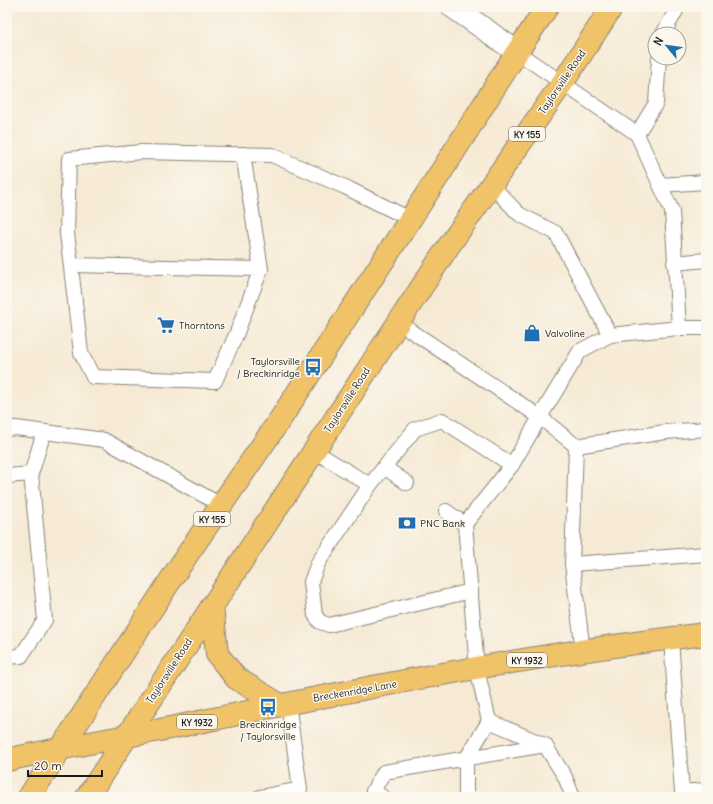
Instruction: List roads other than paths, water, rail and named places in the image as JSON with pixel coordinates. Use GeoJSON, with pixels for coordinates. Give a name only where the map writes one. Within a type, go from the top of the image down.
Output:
{"type":"FeatureCollection","features":[{"type":"Feature","properties":{"kind":"main road","name":"KY 155"},"geometry":{"type":"LineString","coordinates":[[29,797],[221,505],[279,421],[547,7]]}},
{"type":"Feature","properties":{"kind":"main road","name":"Taylorsville Road"},"geometry":{"type":"LineString","coordinates":[[87,797],[398,322],[563,82],[612,7]]}},
{"type":"Feature","properties":{"kind":"main road"},"geometry":{"type":"LineString","coordinates":[[212,606],[217,654],[236,678],[284,704]]}},
{"type":"Feature","properties":{"kind":"main road","name":"Breckenridge Lane"},"geometry":{"type":"LineString","coordinates":[[7,760],[62,747],[126,737],[284,704],[478,669],[583,651],[706,634]]}},
{"type":"Feature","properties":{"kind":"street"},"geometry":{"type":"LineString","coordinates":[[452,7],[517,52]]}},
{"type":"Feature","properties":{"kind":"lane"},"geometry":{"type":"LineString","coordinates":[[667,26],[678,7]]}},
{"type":"Feature","properties":{"kind":"lane"},"geometry":{"type":"LineString","coordinates":[[517,52],[637,134],[672,211],[679,328]]}},
{"type":"Feature","properties":{"kind":"lane"},"geometry":{"type":"LineString","coordinates":[[637,134],[656,103],[658,66]]}},
{"type":"Feature","properties":{"kind":"lane"},"geometry":{"type":"LineString","coordinates":[[243,154],[261,269],[236,335],[215,381],[93,377],[81,353],[67,233],[69,159],[141,152],[243,154],[272,155],[345,187],[410,219]]}},
{"type":"Feature","properties":{"kind":"lane"},"geometry":{"type":"LineString","coordinates":[[660,185],[706,182]]}},
{"type":"Feature","properties":{"kind":"lane"},"geometry":{"type":"LineString","coordinates":[[491,185],[519,214],[556,232],[610,335]]}},
{"type":"Feature","properties":{"kind":"lane"},"geometry":{"type":"LineString","coordinates":[[674,263],[706,260]]}},
{"type":"Feature","properties":{"kind":"lane"},"geometry":{"type":"LineString","coordinates":[[71,265],[261,269]]}},
{"type":"Feature","properties":{"kind":"lane"},"geometry":{"type":"LineString","coordinates":[[398,322],[540,417],[576,446],[665,432],[706,430]]}},
{"type":"Feature","properties":{"kind":"lane"},"geometry":{"type":"LineString","coordinates":[[466,797],[466,759],[489,721],[478,669],[466,524],[512,465],[580,351],[610,335],[679,328],[706,328]]}},
{"type":"Feature","properties":{"kind":"lane"},"geometry":{"type":"LineString","coordinates":[[471,591],[329,625],[320,622],[315,615],[310,582],[318,563],[370,485],[415,429],[442,420],[512,465]]}},
{"type":"Feature","properties":{"kind":"lane"},"geometry":{"type":"LineString","coordinates":[[7,429],[16,428],[104,440],[221,505]]}},
{"type":"Feature","properties":{"kind":"lane"},"geometry":{"type":"LineString","coordinates":[[7,657],[21,656],[45,620],[31,474],[44,432]]}},
{"type":"Feature","properties":{"kind":"lane"},"geometry":{"type":"LineString","coordinates":[[576,446],[572,564],[583,651]]}},
{"type":"Feature","properties":{"kind":"lane"},"geometry":{"type":"LineString","coordinates":[[314,451],[370,485]]}},
{"type":"Feature","properties":{"kind":"lane"},"geometry":{"type":"LineString","coordinates":[[384,467],[407,483]]}},
{"type":"Feature","properties":{"kind":"lane"},"geometry":{"type":"LineString","coordinates":[[7,476],[31,474]]}},
{"type":"Feature","properties":{"kind":"lane"},"geometry":{"type":"LineString","coordinates":[[446,511],[466,524]]}},
{"type":"Feature","properties":{"kind":"lane"},"geometry":{"type":"LineString","coordinates":[[572,564],[706,554]]}},
{"type":"Feature","properties":{"kind":"lane"},"geometry":{"type":"LineString","coordinates":[[671,638],[682,792],[706,790]]}},
{"type":"Feature","properties":{"kind":"lane"},"geometry":{"type":"LineString","coordinates":[[260,797],[300,793],[284,704]]}},
{"type":"Feature","properties":{"kind":"lane"},"geometry":{"type":"LineString","coordinates":[[489,721],[545,745],[566,777],[573,797]]}},
{"type":"Feature","properties":{"kind":"lane"},"geometry":{"type":"LineString","coordinates":[[382,797],[373,791],[384,772],[545,745]]}},
{"type":"Feature","properties":{"kind":"place","name":"Thorntons"},"geometry":{"type":"Point","coordinates":[166,325]}},
{"type":"Feature","properties":{"kind":"place","name":"Valvoline"},"geometry":{"type":"Point","coordinates":[532,333]}},
{"type":"Feature","properties":{"kind":"place","name":"Taylorsville / Breckinridge"},"geometry":{"type":"Point","coordinates":[313,367]}},
{"type":"Feature","properties":{"kind":"place","name":"PNC Bank"},"geometry":{"type":"Point","coordinates":[407,523]}},
{"type":"Feature","properties":{"kind":"place","name":"Breckinridge / Taylorsville"},"geometry":{"type":"Point","coordinates":[268,707]}}]}
